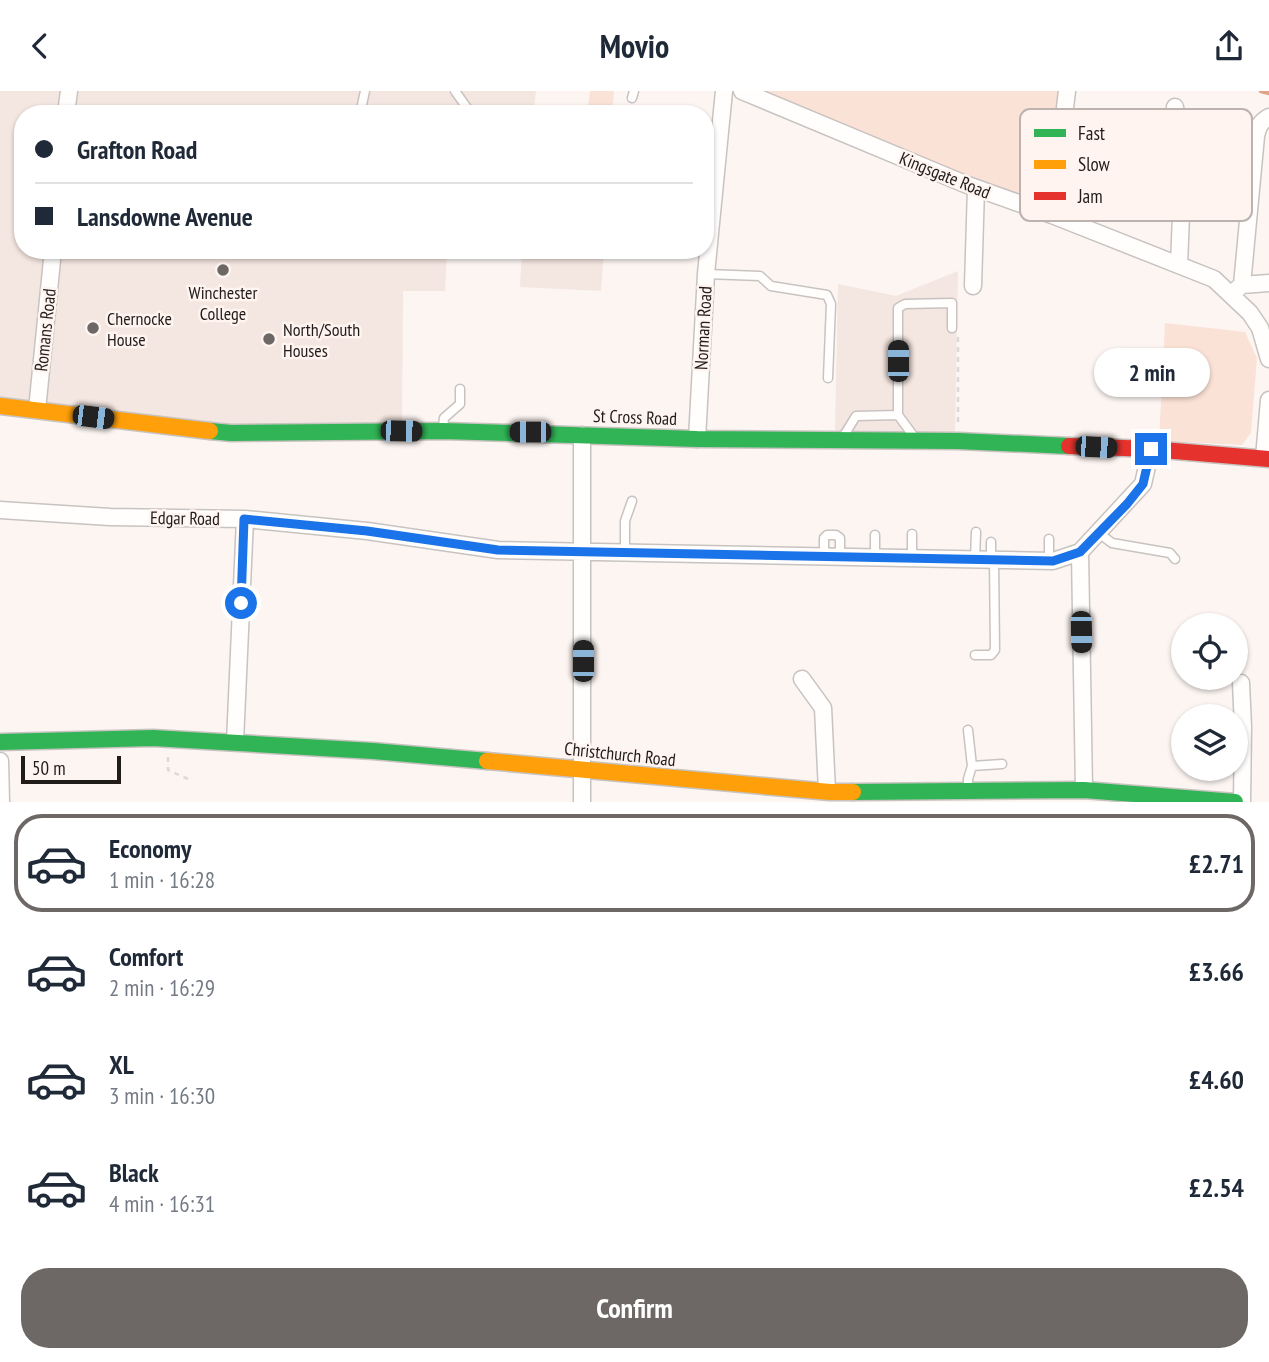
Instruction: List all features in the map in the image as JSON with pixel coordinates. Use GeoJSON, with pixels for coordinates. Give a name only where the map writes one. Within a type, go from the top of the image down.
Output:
{"type":"FeatureCollection","features":[{"type":"Feature","properties":{"kind":"main road","name":"St Cross Road"},"geometry":{"type":"LineString","coordinates":[[0,405],[231,433],[443,431],[697,439],[917,441],[1151,449],[1267,459]]}},
{"type":"Feature","properties":{"kind":"main road","name":"Christchurch Road"},"geometry":{"type":"LineString","coordinates":[[0,742],[169,739],[373,751],[582,769],[829,795],[1084,790],[1225,801]]}},
{"type":"Feature","properties":{"kind":"street","name":"Norman Road"},"geometry":{"type":"LineString","coordinates":[[714,193],[724,91]]}},
{"type":"Feature","properties":{"kind":"street","name":"Kingsgate Road"},"geometry":{"type":"LineString","coordinates":[[742,91],[1020,204]]}},
{"type":"Feature","properties":{"kind":"street"},"geometry":{"type":"LineString","coordinates":[[1066,109],[1068,91]]}},
{"type":"Feature","properties":{"kind":"street"},"geometry":{"type":"LineString","coordinates":[[1252,168],[1258,128],[1262,121],[1269,117]]}},
{"type":"Feature","properties":{"kind":"street"},"geometry":{"type":"LineString","coordinates":[[973,285],[976,188]]}},
{"type":"Feature","properties":{"kind":"street","name":"Kingsgate Road"},"geometry":{"type":"LineString","coordinates":[[1067,221],[1237,290],[1260,328],[1269,359]]}},
{"type":"Feature","properties":{"kind":"street"},"geometry":{"type":"LineString","coordinates":[[1179,265],[1181,221]]}},
{"type":"Feature","properties":{"kind":"street"},"geometry":{"type":"LineString","coordinates":[[1246,221],[1237,290],[1269,283]]}},
{"type":"Feature","properties":{"kind":"street","name":"Romans Road"},"geometry":{"type":"LineString","coordinates":[[37,410],[52,259]]}},
{"type":"Feature","properties":{"kind":"street","name":"Norman Road"},"geometry":{"type":"LineString","coordinates":[[697,439],[707,259]]}},
{"type":"Feature","properties":{"kind":"street"},"geometry":{"type":"LineString","coordinates":[[1267,459],[1269,400]]}},
{"type":"Feature","properties":{"kind":"street"},"geometry":{"type":"LineString","coordinates":[[582,435],[582,802]]}},
{"type":"Feature","properties":{"kind":"street"},"geometry":{"type":"LineString","coordinates":[[1084,790],[1080,552],[1100,534],[1143,484],[1151,449]]}},
{"type":"Feature","properties":{"kind":"street","name":"Edgar Road"},"geometry":{"type":"LineString","coordinates":[[0,510],[110,517],[244,519],[367,531],[498,550],[625,554],[655,548],[832,557],[1049,561],[1080,552]]}},
{"type":"Feature","properties":{"kind":"street"},"geometry":{"type":"LineString","coordinates":[[235,743],[244,519]]}},
{"type":"Feature","properties":{"kind":"street"},"geometry":{"type":"LineString","coordinates":[[802,679],[823,708],[829,795]]}},
{"type":"Feature","properties":{"kind":"street"},"geometry":{"type":"LineString","coordinates":[[1241,690],[1242,802]]}},
{"type":"Feature","properties":{"kind":"street"},"geometry":{"type":"LineString","coordinates":[[0,761],[1,802]]}},
{"type":"Feature","properties":{"kind":"lane"},"geometry":{"type":"LineString","coordinates":[[706,274],[760,276],[771,286],[827,295],[831,304],[828,378]]}},
{"type":"Feature","properties":{"kind":"lane"},"geometry":{"type":"LineString","coordinates":[[917,441],[898,415],[898,307],[952,303],[952,328]]}},
{"type":"Feature","properties":{"kind":"lane"},"geometry":{"type":"LineString","coordinates":[[443,431],[444,418],[460,404],[460,389]]}},
{"type":"Feature","properties":{"kind":"lane"},"geometry":{"type":"LineString","coordinates":[[842,440],[856,416],[898,415]]}},
{"type":"Feature","properties":{"kind":"lane"},"geometry":{"type":"LineString","coordinates":[[625,554],[625,521],[632,501]]}},
{"type":"Feature","properties":{"kind":"lane"},"geometry":{"type":"LineString","coordinates":[[975,655],[991,655],[995,650],[987,560],[976,532]]}},
{"type":"Feature","properties":{"kind":"lane"},"geometry":{"type":"LineString","coordinates":[[912,534],[912,558]]}},
{"type":"Feature","properties":{"kind":"lane"},"geometry":{"type":"LineString","coordinates":[[1100,534],[1112,543],[1170,553],[1175,559]]}},
{"type":"Feature","properties":{"kind":"lane"},"geometry":{"type":"LineString","coordinates":[[875,535],[875,558]]}},
{"type":"Feature","properties":{"kind":"lane"},"geometry":{"type":"LineString","coordinates":[[1049,539],[1049,561]]}},
{"type":"Feature","properties":{"kind":"lane"},"geometry":{"type":"LineString","coordinates":[[987,560],[992,541]]}},
{"type":"Feature","properties":{"kind":"lane"},"geometry":{"type":"LineString","coordinates":[[968,730],[972,766],[968,791]]}},
{"type":"Feature","properties":{"kind":"lane"},"geometry":{"type":"LineString","coordinates":[[972,766],[1002,764]]}},
{"type":"Feature","properties":{"kind":"path"},"geometry":{"type":"LineString","coordinates":[[169,739],[168,770],[188,779]]}},
{"type":"Feature","properties":{"kind":"shaded area","name":"Winchester College"},"geometry":{"type":"Polygon","coordinates":[[[0,91],[536,91],[534,105],[14,105],[14,259],[447,259],[445,291],[403,291],[402,424],[234,426],[0,399],[0,91]]]}},
{"type":"Feature","properties":{"kind":"shaded area"},"geometry":{"type":"Polygon","coordinates":[[[590,91],[614,91],[613,105],[588,105],[590,91]]]}},
{"type":"Feature","properties":{"kind":"shaded area"},"geometry":{"type":"Polygon","coordinates":[[[757,91],[1060,91],[1058,109],[1020,109],[1020,197],[757,91]]]}},
{"type":"Feature","properties":{"kind":"shaded area"},"geometry":{"type":"Polygon","coordinates":[[[522,259],[603,259],[601,291],[520,287],[522,259]]]}},
{"type":"Feature","properties":{"kind":"shaded area"},"geometry":{"type":"Polygon","coordinates":[[[958,271],[955,432],[835,431],[838,284],[896,296],[958,271]]]}},
{"type":"Feature","properties":{"kind":"shaded area"},"geometry":{"type":"Polygon","coordinates":[[[1165,323],[1245,332],[1257,358],[1251,433],[1242,445],[1159,441],[1165,323]]]}},
{"type":"Feature","properties":{"kind":"waterway"},"geometry":{"type":"LineString","coordinates":[[1261,91],[1269,93]]}},
{"type":"Feature","properties":{"kind":"traffic: fast"},"geometry":{"type":"LineString","coordinates":[[210,431],[443,431],[697,439],[958,441],[1069,446]]}},
{"type":"Feature","properties":{"kind":"traffic: fast"},"geometry":{"type":"LineString","coordinates":[[0,742],[153,738],[373,751],[487,761]]}},
{"type":"Feature","properties":{"kind":"traffic: fast"},"geometry":{"type":"LineString","coordinates":[[853,792],[1084,790],[1235,802]]}},
{"type":"Feature","properties":{"kind":"traffic: slow"},"geometry":{"type":"LineString","coordinates":[[0,406],[210,431]]}},
{"type":"Feature","properties":{"kind":"traffic: slow"},"geometry":{"type":"LineString","coordinates":[[487,761],[853,792]]}},
{"type":"Feature","properties":{"kind":"traffic: jam"},"geometry":{"type":"LineString","coordinates":[[1069,446],[1151,449],[1269,459]]}},
{"type":"Feature","properties":{"kind":"place","name":"Winchester College"},"geometry":{"type":"Point","coordinates":[223,270]}},
{"type":"Feature","properties":{"kind":"place","name":"Chernocke House"},"geometry":{"type":"Point","coordinates":[93,328]}},
{"type":"Feature","properties":{"kind":"place","name":"North/South Houses"},"geometry":{"type":"Point","coordinates":[269,339]}},
{"type":"Feature","properties":{"kind":"route"},"geometry":{"type":"LineString","coordinates":[[241,603],[244,519],[367,531],[498,550],[1053,561],[1080,552],[1127,504],[1143,484],[1151,449]]}}]}
